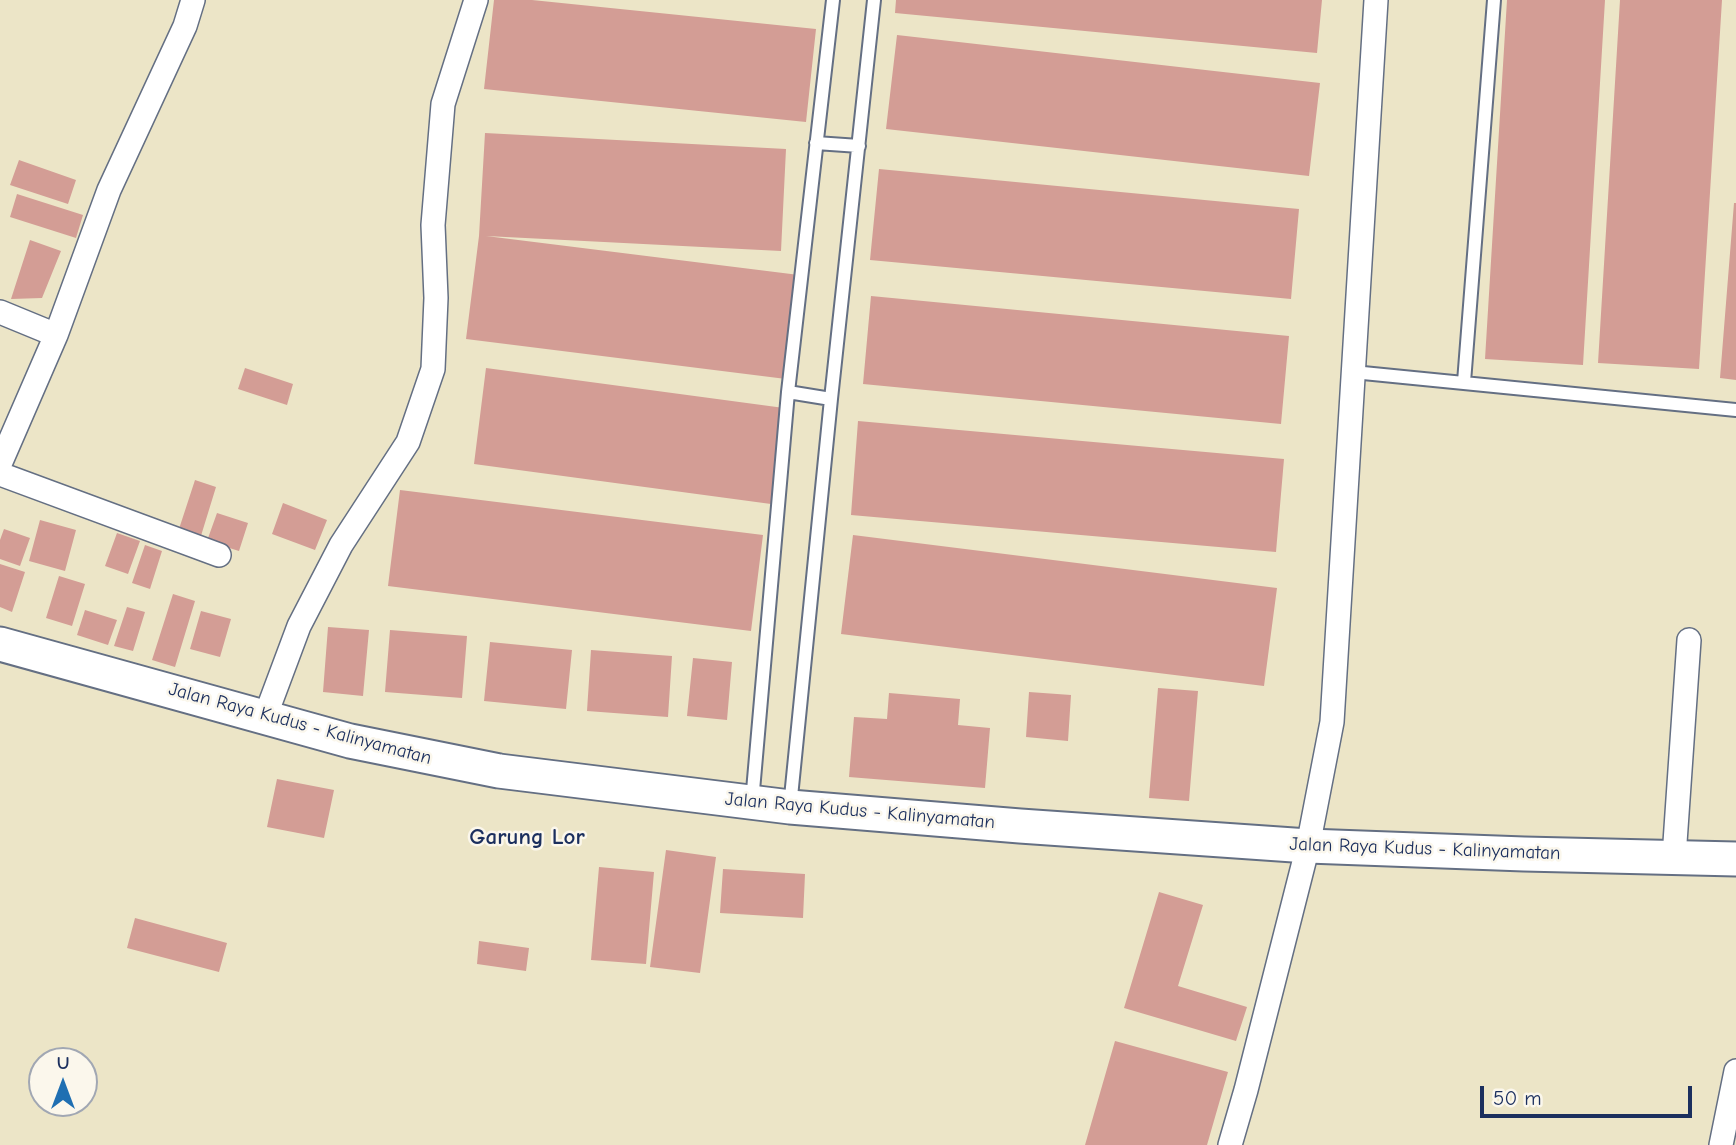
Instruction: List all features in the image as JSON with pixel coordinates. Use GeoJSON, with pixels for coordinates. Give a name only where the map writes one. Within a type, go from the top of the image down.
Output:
{"type":"FeatureCollection","features":[{"type":"Feature","properties":{"kind":"main road","name":"Jalan Raya Kudus - Kalinyamatan"},"geometry":{"type":"LineString","coordinates":[[0,644],[350,741],[499,771],[790,807],[1020,826],[1308,846],[1736,859]]}},
{"type":"Feature","properties":{"kind":"street"},"geometry":{"type":"LineString","coordinates":[[0,464],[56,335],[109,190],[185,26],[193,0]]}},
{"type":"Feature","properties":{"kind":"street"},"geometry":{"type":"LineString","coordinates":[[265,717],[299,626],[317,591],[341,545],[408,442],[432,369],[436,298],[432,225],[443,104],[476,0]]}},
{"type":"Feature","properties":{"kind":"street"},"geometry":{"type":"LineString","coordinates":[[1230,1145],[1247,1090],[1308,846],[1332,722],[1376,0]]}},
{"type":"Feature","properties":{"kind":"street"},"geometry":{"type":"LineString","coordinates":[[0,312],[56,335]]}},
{"type":"Feature","properties":{"kind":"street"},"geometry":{"type":"LineString","coordinates":[[0,474],[219,555]]}},
{"type":"Feature","properties":{"kind":"street"},"geometry":{"type":"LineString","coordinates":[[1674,858],[1689,640]]}},
{"type":"Feature","properties":{"kind":"street"},"geometry":{"type":"LineString","coordinates":[[1721,1145],[1736,1071]]}},
{"type":"Feature","properties":{"kind":"lane"},"geometry":{"type":"LineString","coordinates":[[752,802],[788,392],[833,0]]}},
{"type":"Feature","properties":{"kind":"lane"},"geometry":{"type":"LineString","coordinates":[[790,807],[874,0]]}},
{"type":"Feature","properties":{"kind":"lane"},"geometry":{"type":"LineString","coordinates":[[1464,382],[1494,0]]}},
{"type":"Feature","properties":{"kind":"lane"},"geometry":{"type":"LineString","coordinates":[[816,143],[859,146]]}},
{"type":"Feature","properties":{"kind":"lane"},"geometry":{"type":"LineString","coordinates":[[1353,372],[1736,410]]}},
{"type":"Feature","properties":{"kind":"lane"},"geometry":{"type":"LineString","coordinates":[[788,392],[831,399]]}},
{"type":"Feature","properties":{"kind":"building"},"geometry":{"type":"Polygon","coordinates":[[[494,0],[532,0],[816,29],[806,122],[484,89],[494,0]]]}},
{"type":"Feature","properties":{"kind":"building"},"geometry":{"type":"Polygon","coordinates":[[[896,0],[1322,0],[1317,53],[895,13],[896,0]]]}},
{"type":"Feature","properties":{"kind":"building"},"geometry":{"type":"Polygon","coordinates":[[[1507,0],[1605,0],[1583,365],[1485,359],[1507,0]]]}},
{"type":"Feature","properties":{"kind":"building"},"geometry":{"type":"Polygon","coordinates":[[[1620,0],[1722,0],[1699,369],[1598,363],[1620,0]]]}},
{"type":"Feature","properties":{"kind":"building"},"geometry":{"type":"Polygon","coordinates":[[[897,35],[1320,83],[1309,176],[886,129],[897,35]]]}},
{"type":"Feature","properties":{"kind":"building"},"geometry":{"type":"Polygon","coordinates":[[[485,133],[786,149],[781,251],[486,236],[799,275],[786,379],[466,339],[479,236],[485,133]]]}},
{"type":"Feature","properties":{"kind":"building"},"geometry":{"type":"Polygon","coordinates":[[[19,160],[76,180],[68,204],[10,185],[19,160]]]}},
{"type":"Feature","properties":{"kind":"building"},"geometry":{"type":"Polygon","coordinates":[[[879,169],[1299,209],[1291,299],[870,260],[879,169]]]}},
{"type":"Feature","properties":{"kind":"building"},"geometry":{"type":"Polygon","coordinates":[[[17,194],[83,215],[76,238],[10,217],[17,194]]]}},
{"type":"Feature","properties":{"kind":"building"},"geometry":{"type":"Polygon","coordinates":[[[1736,203],[1736,380],[1720,378],[1736,203]]]}},
{"type":"Feature","properties":{"kind":"building"},"geometry":{"type":"Polygon","coordinates":[[[30,240],[61,251],[42,298],[11,299],[30,240]]]}},
{"type":"Feature","properties":{"kind":"building"},"geometry":{"type":"Polygon","coordinates":[[[871,296],[1289,336],[1281,424],[863,384],[871,296]]]}},
{"type":"Feature","properties":{"kind":"building"},"geometry":{"type":"Polygon","coordinates":[[[245,368],[293,384],[287,405],[238,389],[245,368]]]}},
{"type":"Feature","properties":{"kind":"building"},"geometry":{"type":"Polygon","coordinates":[[[486,368],[784,408],[771,504],[474,464],[486,368]]]}},
{"type":"Feature","properties":{"kind":"building"},"geometry":{"type":"Polygon","coordinates":[[[858,421],[1284,459],[1276,552],[851,515],[858,421]]]}},
{"type":"Feature","properties":{"kind":"building"},"geometry":{"type":"Polygon","coordinates":[[[195,480],[216,487],[200,539],[178,532],[195,480]]]}},
{"type":"Feature","properties":{"kind":"building"},"geometry":{"type":"Polygon","coordinates":[[[400,490],[763,535],[751,631],[388,586],[400,490]]]}},
{"type":"Feature","properties":{"kind":"building"},"geometry":{"type":"Polygon","coordinates":[[[283,503],[327,520],[315,550],[272,534],[283,503]]]}},
{"type":"Feature","properties":{"kind":"building"},"geometry":{"type":"Polygon","coordinates":[[[217,513],[248,523],[239,551],[207,541],[217,513]]]}},
{"type":"Feature","properties":{"kind":"building"},"geometry":{"type":"Polygon","coordinates":[[[40,520],[76,530],[65,571],[29,561],[40,520]]]}},
{"type":"Feature","properties":{"kind":"building"},"geometry":{"type":"Polygon","coordinates":[[[4,529],[30,538],[20,566],[0,559],[0,540],[4,529]]]}},
{"type":"Feature","properties":{"kind":"building"},"geometry":{"type":"Polygon","coordinates":[[[117,533],[140,541],[128,574],[105,566],[117,533]]]}},
{"type":"Feature","properties":{"kind":"building"},"geometry":{"type":"Polygon","coordinates":[[[853,535],[1277,588],[1264,686],[841,634],[853,535]]]}},
{"type":"Feature","properties":{"kind":"building"},"geometry":{"type":"Polygon","coordinates":[[[145,545],[162,551],[150,589],[132,583],[145,545]]]}},
{"type":"Feature","properties":{"kind":"building"},"geometry":{"type":"Polygon","coordinates":[[[0,564],[25,572],[12,612],[0,607],[0,564]]]}},
{"type":"Feature","properties":{"kind":"building"},"geometry":{"type":"Polygon","coordinates":[[[59,576],[85,584],[72,626],[46,618],[59,576]]]}},
{"type":"Feature","properties":{"kind":"building"},"geometry":{"type":"Polygon","coordinates":[[[173,594],[195,601],[175,667],[152,660],[173,594]]]}},
{"type":"Feature","properties":{"kind":"building"},"geometry":{"type":"Polygon","coordinates":[[[127,607],[145,612],[133,651],[114,646],[127,607]]]}},
{"type":"Feature","properties":{"kind":"building"},"geometry":{"type":"Polygon","coordinates":[[[85,610],[117,620],[108,645],[77,635],[85,610]]]}},
{"type":"Feature","properties":{"kind":"building"},"geometry":{"type":"Polygon","coordinates":[[[201,611],[231,619],[220,657],[190,649],[201,611]]]}},
{"type":"Feature","properties":{"kind":"building"},"geometry":{"type":"Polygon","coordinates":[[[328,627],[369,630],[363,696],[323,692],[328,627]]]}},
{"type":"Feature","properties":{"kind":"building"},"geometry":{"type":"Polygon","coordinates":[[[390,630],[467,636],[462,698],[385,692],[390,630]]]}},
{"type":"Feature","properties":{"kind":"building"},"geometry":{"type":"Polygon","coordinates":[[[490,642],[572,650],[566,709],[484,701],[490,642]]]}},
{"type":"Feature","properties":{"kind":"building"},"geometry":{"type":"Polygon","coordinates":[[[591,650],[672,656],[668,717],[587,711],[591,650]]]}},
{"type":"Feature","properties":{"kind":"building"},"geometry":{"type":"Polygon","coordinates":[[[693,658],[732,662],[727,720],[687,716],[693,658]]]}},
{"type":"Feature","properties":{"kind":"building"},"geometry":{"type":"Polygon","coordinates":[[[1158,688],[1198,691],[1189,801],[1149,798],[1158,688]]]}},
{"type":"Feature","properties":{"kind":"building"},"geometry":{"type":"Polygon","coordinates":[[[1029,692],[1071,695],[1068,741],[1026,737],[1029,692]]]}},
{"type":"Feature","properties":{"kind":"building"},"geometry":{"type":"Polygon","coordinates":[[[889,693],[960,699],[958,725],[990,728],[985,788],[849,777],[854,717],[887,719],[889,693]]]}},
{"type":"Feature","properties":{"kind":"building"},"geometry":{"type":"Polygon","coordinates":[[[277,779],[334,790],[324,838],[267,827],[277,779]]]}},
{"type":"Feature","properties":{"kind":"building"},"geometry":{"type":"Polygon","coordinates":[[[666,850],[716,857],[700,973],[650,967],[666,850]]]}},
{"type":"Feature","properties":{"kind":"building"},"geometry":{"type":"Polygon","coordinates":[[[599,867],[654,872],[646,964],[591,960],[599,867]]]}},
{"type":"Feature","properties":{"kind":"building"},"geometry":{"type":"Polygon","coordinates":[[[723,869],[805,874],[803,918],[720,913],[723,869]]]}},
{"type":"Feature","properties":{"kind":"building"},"geometry":{"type":"Polygon","coordinates":[[[1159,892],[1203,905],[1178,986],[1247,1007],[1236,1041],[1124,1008],[1159,892]]]}},
{"type":"Feature","properties":{"kind":"building"},"geometry":{"type":"Polygon","coordinates":[[[135,918],[227,943],[219,972],[127,948],[135,918]]]}},
{"type":"Feature","properties":{"kind":"building"},"geometry":{"type":"Polygon","coordinates":[[[479,941],[529,948],[526,971],[477,964],[479,941]]]}},
{"type":"Feature","properties":{"kind":"building"},"geometry":{"type":"Polygon","coordinates":[[[1115,1041],[1228,1072],[1207,1145],[1085,1145],[1115,1041]]]}},
{"type":"Feature","properties":{"kind":"district","name":"Garung Lor"},"geometry":{"type":"Point","coordinates":[527,837]}}]}
